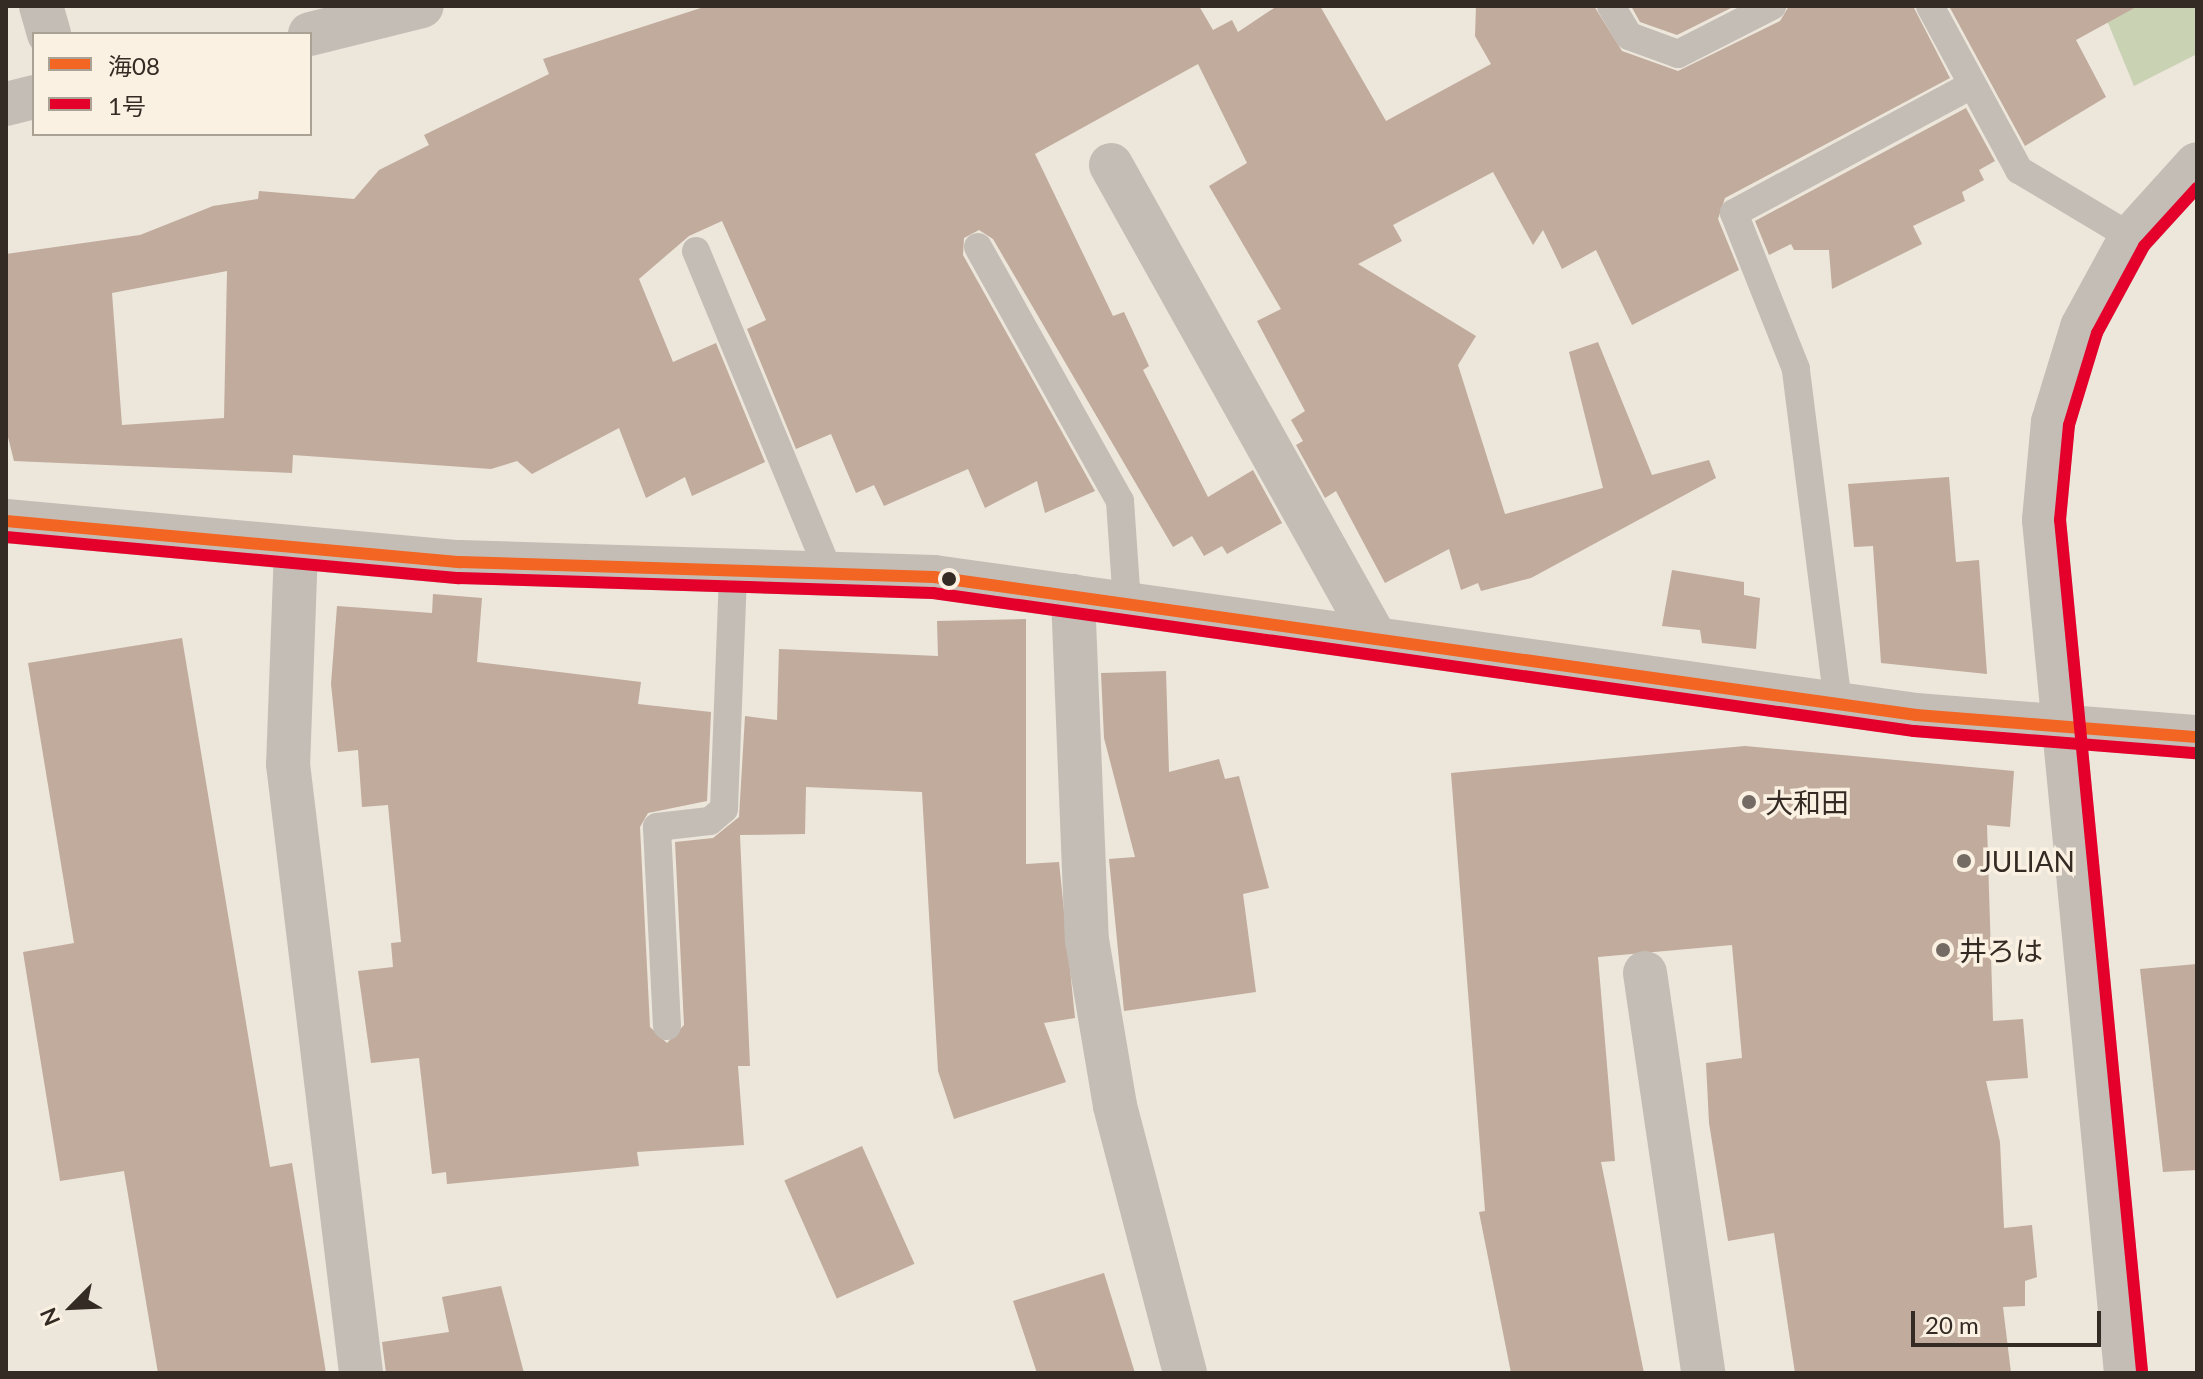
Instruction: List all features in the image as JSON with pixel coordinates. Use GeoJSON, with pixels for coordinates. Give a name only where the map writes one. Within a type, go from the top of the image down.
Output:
{"type":"FeatureCollection","features":[{"type":"Feature","properties":{"kind":"street"},"geometry":{"type":"LineString","coordinates":[[41,6],[48,32]]}},
{"type":"Feature","properties":{"kind":"street"},"geometry":{"type":"LineString","coordinates":[[312,34],[422,6]]}},
{"type":"Feature","properties":{"kind":"street"},"geometry":{"type":"LineString","coordinates":[[6,104],[32,98]]}},
{"type":"Feature","properties":{"kind":"street"},"geometry":{"type":"LineString","coordinates":[[2126,1373],[2044,520],[2053,422],[2082,327],[2131,237],[2197,164]]}},
{"type":"Feature","properties":{"kind":"street"},"geometry":{"type":"LineString","coordinates":[[1111,165],[1374,636]]}},
{"type":"Feature","properties":{"kind":"street"},"geometry":{"type":"LineString","coordinates":[[6,521],[296,549],[733,571],[934,577],[1838,703],[2065,728],[2197,737]]}},
{"type":"Feature","properties":{"kind":"street"},"geometry":{"type":"LineString","coordinates":[[296,549],[288,764],[361,1373]]}},
{"type":"Feature","properties":{"kind":"street"},"geometry":{"type":"LineString","coordinates":[[1073,596],[1087,940],[1115,1106],[1185,1373]]}},
{"type":"Feature","properties":{"kind":"street"},"geometry":{"type":"LineString","coordinates":[[1645,973],[1703,1373]]}},
{"type":"Feature","properties":{"kind":"lane"},"geometry":{"type":"LineString","coordinates":[[1611,6],[1629,36],[1678,54],[1772,6]]}},
{"type":"Feature","properties":{"kind":"lane"},"geometry":{"type":"LineString","coordinates":[[1930,6],[2019,170],[2131,237]]}},
{"type":"Feature","properties":{"kind":"lane"},"geometry":{"type":"LineString","coordinates":[[1838,703],[1796,369],[1734,213],[1972,85]]}},
{"type":"Feature","properties":{"kind":"lane"},"geometry":{"type":"LineString","coordinates":[[978,247],[1120,501],[1127,603]]}},
{"type":"Feature","properties":{"kind":"lane"},"geometry":{"type":"LineString","coordinates":[[696,251],[830,575]]}},
{"type":"Feature","properties":{"kind":"lane"},"geometry":{"type":"LineString","coordinates":[[667,1026],[657,827],[710,821],[724,809],[733,571]]}},
{"type":"Feature","properties":{"kind":"green space"},"geometry":{"type":"Polygon","coordinates":[[[2101,6],[2197,6],[2197,54],[2134,86],[2101,6]]]}},
{"type":"Feature","properties":{"kind":"building"},"geometry":{"type":"Polygon","coordinates":[[[707,6],[1199,6],[1213,30],[1232,20],[1238,32],[1277,6],[1320,6],[1386,121],[1491,64],[1475,36],[1476,6],[1594,6],[1622,51],[1678,71],[1780,21],[1789,6],[1913,6],[1950,78],[1725,198],[1718,219],[1739,270],[1632,325],[1596,250],[1562,269],[1543,230],[1533,245],[1493,172],[1393,225],[1402,241],[1358,264],[1476,336],[1458,365],[1505,514],[1603,488],[1569,352],[1598,342],[1652,475],[1709,460],[1716,478],[1531,578],[1481,591],[1478,583],[1461,590],[1449,549],[1385,583],[1336,491],[1325,498],[1296,445],[1303,441],[1291,420],[1305,411],[1257,321],[1281,309],[1209,186],[1247,163],[1198,64],[1035,154],[1113,316],[1124,312],[1149,366],[1143,370],[1208,497],[1253,470],[1282,523],[1227,554],[1222,546],[1204,556],[1192,536],[1173,547],[993,239],[979,230],[964,238],[963,255],[1095,491],[1045,513],[1037,481],[985,508],[968,469],[884,506],[874,485],[856,493],[831,434],[796,449],[747,329],[766,320],[722,221],[689,236],[639,279],[673,362],[716,343],[765,462],[692,496],[685,477],[646,498],[619,428],[532,474],[517,461],[491,469],[293,455],[292,473],[14,461],[6,429],[6,254],[140,235],[213,206],[258,199],[259,191],[354,199],[379,170],[429,145],[424,135],[549,74],[543,59],[707,6]],[[227,271],[112,293],[122,425],[224,418],[227,271]]]}},
{"type":"Feature","properties":{"kind":"building"},"geometry":{"type":"Polygon","coordinates":[[[1631,6],[1735,6],[1677,35],[1640,22],[1631,6]]]}},
{"type":"Feature","properties":{"kind":"building"},"geometry":{"type":"Polygon","coordinates":[[[1949,6],[2138,6],[2076,40],[2106,97],[2025,146],[1949,6]]]}},
{"type":"Feature","properties":{"kind":"building"},"geometry":{"type":"Polygon","coordinates":[[[1966,108],[1995,161],[1979,170],[1984,180],[1962,192],[1965,201],[1913,226],[1922,244],[1832,289],[1829,250],[1794,250],[1791,244],[1769,255],[1755,221],[1966,108]]]}},
{"type":"Feature","properties":{"kind":"building"},"geometry":{"type":"Polygon","coordinates":[[[1949,477],[1956,562],[1979,560],[1987,674],[1881,663],[1873,546],[1854,547],[1848,484],[1949,477]]]}},
{"type":"Feature","properties":{"kind":"building"},"geometry":{"type":"Polygon","coordinates":[[[1672,570],[1744,582],[1744,595],[1760,598],[1756,649],[1702,643],[1700,630],[1662,626],[1672,570]]]}},
{"type":"Feature","properties":{"kind":"building"},"geometry":{"type":"Polygon","coordinates":[[[433,594],[482,598],[477,662],[641,682],[638,704],[711,712],[707,801],[648,813],[640,827],[650,1027],[667,1043],[684,1025],[675,842],[713,838],[739,817],[745,716],[777,720],[779,649],[938,656],[937,621],[1026,619],[1026,864],[1059,862],[1075,1018],[1044,1023],[1066,1082],[954,1119],[938,1071],[922,792],[806,787],[805,834],[740,835],[750,1066],[738,1066],[744,1145],[637,1152],[639,1166],[447,1184],[446,1172],[432,1174],[419,1058],[371,1063],[358,971],[393,967],[391,943],[401,942],[388,805],[362,807],[358,750],[338,752],[331,684],[337,606],[432,613],[433,594]]]}},
{"type":"Feature","properties":{"kind":"building"},"geometry":{"type":"Polygon","coordinates":[[[182,638],[270,1167],[292,1163],[326,1373],[158,1373],[124,1171],[60,1181],[23,952],[74,943],[28,663],[182,638]]]}},
{"type":"Feature","properties":{"kind":"building"},"geometry":{"type":"Polygon","coordinates":[[[1166,671],[1169,772],[1219,759],[1225,779],[1239,776],[1269,888],[1243,894],[1256,992],[1124,1011],[1109,859],[1135,857],[1104,738],[1101,673],[1166,671]]]}},
{"type":"Feature","properties":{"kind":"building"},"geometry":{"type":"Polygon","coordinates":[[[1745,746],[2014,771],[2010,827],[1987,825],[1993,1021],[2023,1019],[2028,1078],[1986,1081],[2000,1142],[2004,1228],[2032,1225],[2037,1277],[2025,1281],[2025,1306],[2003,1307],[2011,1373],[1795,1373],[1774,1233],[1728,1241],[1709,1123],[1706,1063],[1742,1058],[1732,945],[1598,957],[1615,1161],[1601,1162],[1644,1373],[1511,1373],[1479,1212],[1485,1211],[1451,773],[1745,746]]]}},
{"type":"Feature","properties":{"kind":"building"},"geometry":{"type":"Polygon","coordinates":[[[2197,964],[2197,1170],[2163,1172],[2140,969],[2197,964]]]}},
{"type":"Feature","properties":{"kind":"building"},"geometry":{"type":"Polygon","coordinates":[[[862,1146],[914,1264],[837,1298],[784,1181],[862,1146]]]}},
{"type":"Feature","properties":{"kind":"building"},"geometry":{"type":"Polygon","coordinates":[[[1104,1273],[1135,1373],[1037,1373],[1013,1301],[1104,1273]]]}},
{"type":"Feature","properties":{"kind":"building"},"geometry":{"type":"Polygon","coordinates":[[[501,1286],[524,1373],[386,1373],[382,1342],[449,1332],[442,1297],[501,1286]]]}},
{"type":"Feature","properties":{"kind":"transit line","name":"1号"},"geometry":{"type":"LineString","coordinates":[[2142,1371],[2060,520],[2069,425],[2097,333],[2144,246],[2197,188]]}},
{"type":"Feature","properties":{"kind":"transit line","name":"海08"},"geometry":{"type":"LineString","coordinates":[[6,521],[460,562],[934,577],[1916,715],[2197,737]]}},
{"type":"Feature","properties":{"kind":"transit line","name":"1号"},"geometry":{"type":"LineString","coordinates":[[6,537],[459,578],[933,593],[1914,731],[2196,753]]}},
{"type":"Feature","properties":{"kind":"place","name":"大和田"},"geometry":{"type":"Point","coordinates":[1749,802]}},
{"type":"Feature","properties":{"kind":"place","name":"JULIAN"},"geometry":{"type":"Point","coordinates":[1964,861]}},
{"type":"Feature","properties":{"kind":"place","name":"井ろは"},"geometry":{"type":"Point","coordinates":[1943,950]}}]}
